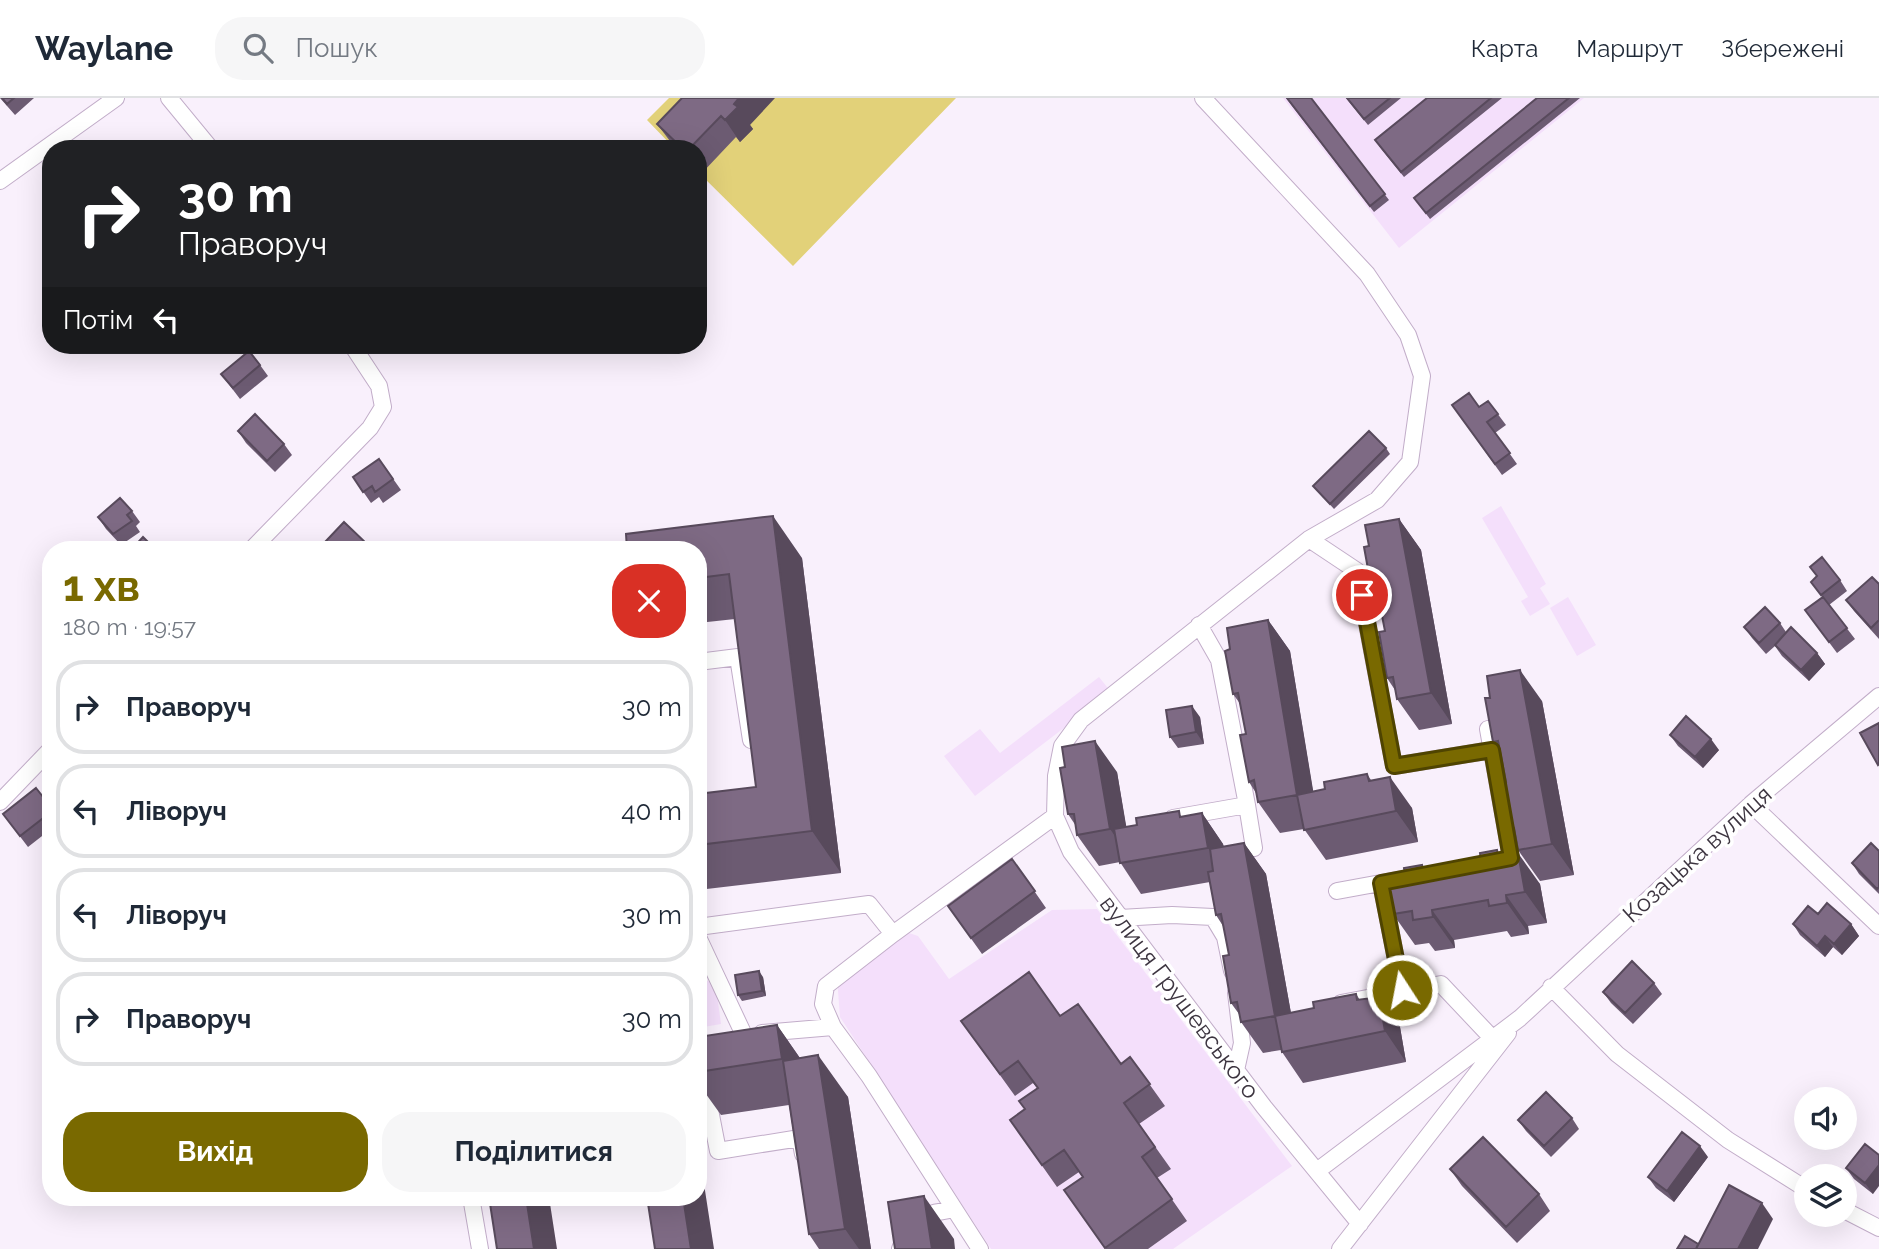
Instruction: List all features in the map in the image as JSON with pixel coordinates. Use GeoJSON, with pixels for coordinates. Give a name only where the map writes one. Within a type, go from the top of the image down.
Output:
{"type":"FeatureCollection","features":[{"type":"Feature","properties":{"kind":"street"},"geometry":{"type":"LineString","coordinates":[[57,140],[116,98]]}},
{"type":"Feature","properties":{"kind":"street"},"geometry":{"type":"LineString","coordinates":[[169,98],[204,140]]}},
{"type":"Feature","properties":{"kind":"street"},"geometry":{"type":"LineString","coordinates":[[980,1249],[869,1076],[833,1027],[823,1004],[827,986],[893,934],[1055,816],[1056,776],[1062,746],[1081,720],[1309,539],[1377,500],[1410,462],[1422,376],[1408,335],[1367,274],[1203,98]]}},
{"type":"Feature","properties":{"kind":"street"},"geometry":{"type":"LineString","coordinates":[[0,181],[42,151]]}},
{"type":"Feature","properties":{"kind":"street"},"geometry":{"type":"LineString","coordinates":[[260,541],[370,428],[383,407],[379,386],[358,354]]}},
{"type":"Feature","properties":{"kind":"street"},"geometry":{"type":"LineString","coordinates":[[1309,539],[1357,571],[1394,766],[1492,750]]}},
{"type":"Feature","properties":{"kind":"street"},"geometry":{"type":"LineString","coordinates":[[1199,625],[1219,660],[1254,848]]}},
{"type":"Feature","properties":{"kind":"street"},"geometry":{"type":"LineString","coordinates":[[707,661],[738,657],[754,760]]}},
{"type":"Feature","properties":{"kind":"street","name":"Козацька вулиця"},"geometry":{"type":"LineString","coordinates":[[1340,1249],[1520,1018],[1751,804],[1879,696]]}},
{"type":"Feature","properties":{"kind":"street"},"geometry":{"type":"LineString","coordinates":[[1474,865],[1511,858],[1488,729]]}},
{"type":"Feature","properties":{"kind":"street"},"geometry":{"type":"LineString","coordinates":[[0,802],[42,758]]}},
{"type":"Feature","properties":{"kind":"street"},"geometry":{"type":"LineString","coordinates":[[1751,804],[1879,926]]}},
{"type":"Feature","properties":{"kind":"street"},"geometry":{"type":"LineString","coordinates":[[1173,818],[1247,805]]}},
{"type":"Feature","properties":{"kind":"street","name":"вулиця Грушевського"},"geometry":{"type":"LineString","coordinates":[[1055,816],[1071,852],[1120,918],[1236,1070],[1360,1224]]}},
{"type":"Feature","properties":{"kind":"street"},"geometry":{"type":"LineString","coordinates":[[1337,891],[1421,875]]}},
{"type":"Feature","properties":{"kind":"street"},"geometry":{"type":"LineString","coordinates":[[1381,883],[1402,990]]}},
{"type":"Feature","properties":{"kind":"street"},"geometry":{"type":"LineString","coordinates":[[707,926],[869,904],[893,934]]}},
{"type":"Feature","properties":{"kind":"street"},"geometry":{"type":"LineString","coordinates":[[1120,918],[1172,915],[1213,917],[1225,937],[1237,995],[1242,1043],[1236,1070]]}},
{"type":"Feature","properties":{"kind":"street"},"geometry":{"type":"LineString","coordinates":[[707,959],[738,1036],[833,1027]]}},
{"type":"Feature","properties":{"kind":"street"},"geometry":{"type":"LineString","coordinates":[[1338,1004],[1440,984],[1492,1038]]}},
{"type":"Feature","properties":{"kind":"street"},"geometry":{"type":"LineString","coordinates":[[1551,987],[1617,1054],[1728,1140],[1794,1181]]}},
{"type":"Feature","properties":{"kind":"street","name":"Козацька вулиця"},"geometry":{"type":"LineString","coordinates":[[1317,1171],[1520,1018]]}},
{"type":"Feature","properties":{"kind":"street"},"geometry":{"type":"LineString","coordinates":[[707,1077],[718,1151],[800,1138],[806,1175]]}},
{"type":"Feature","properties":{"kind":"street"},"geometry":{"type":"LineString","coordinates":[[473,1206],[480,1249]]}},
{"type":"Feature","properties":{"kind":"street"},"geometry":{"type":"LineString","coordinates":[[900,1249],[906,1233],[922,1215],[954,1209]]}},
{"type":"Feature","properties":{"kind":"street"},"geometry":{"type":"LineString","coordinates":[[1857,1217],[1879,1228]]}},
{"type":"Feature","properties":{"kind":"shaded area"},"geometry":{"type":"Polygon","coordinates":[[[669,98],[956,98],[793,266],[707,181],[707,140],[666,140],[647,120],[669,98]]]}},
{"type":"Feature","properties":{"kind":"shaded area"},"geometry":{"type":"Polygon","coordinates":[[[1283,98],[1584,98],[1399,248],[1283,98]]]}},
{"type":"Feature","properties":{"kind":"shaded area"},"geometry":{"type":"Polygon","coordinates":[[[1501,506],[1546,584],[1540,588],[1550,604],[1530,616],[1521,601],[1528,597],[1482,518],[1501,506]]]}},
{"type":"Feature","properties":{"kind":"shaded area"},"geometry":{"type":"Polygon","coordinates":[[[1568,597],[1596,645],[1577,656],[1550,608],[1568,597]]]}},
{"type":"Feature","properties":{"kind":"shaded area"},"geometry":{"type":"Polygon","coordinates":[[[1099,677],[1111,692],[975,796],[944,756],[980,729],[1000,753],[1099,677]]]}},
{"type":"Feature","properties":{"kind":"shaded area"},"geometry":{"type":"Polygon","coordinates":[[[1097,909],[1292,1166],[1173,1249],[991,1249],[840,1017],[837,978],[906,932],[918,936],[949,979],[1052,910],[1097,909]]]}},
{"type":"Feature","properties":{"kind":"shaded area"},"geometry":{"type":"Polygon","coordinates":[[[715,980],[721,1024],[707,1026],[707,981],[715,980]]]}},
{"type":"Feature","properties":{"kind":"building"},"geometry":{"type":"Polygon","coordinates":[[[2,98],[14,98],[7,104],[2,98]]]}},
{"type":"Feature","properties":{"kind":"building"},"geometry":{"type":"Polygon","coordinates":[[[682,98],[739,98],[734,104],[738,107],[725,120],[721,116],[698,140],[674,140],[657,124],[682,98]]]}},
{"type":"Feature","properties":{"kind":"building"},"geometry":{"type":"Polygon","coordinates":[[[1287,98],[1311,98],[1385,194],[1370,206],[1287,98]]]}},
{"type":"Feature","properties":{"kind":"building"},"geometry":{"type":"Polygon","coordinates":[[[1347,98],[1390,98],[1364,119],[1347,98]]]}},
{"type":"Feature","properties":{"kind":"building"},"geometry":{"type":"Polygon","coordinates":[[[1427,98],[1491,98],[1401,172],[1375,140],[1427,98]]]}},
{"type":"Feature","properties":{"kind":"building"},"geometry":{"type":"Polygon","coordinates":[[[1537,98],[1569,98],[1426,213],[1414,198],[1537,98]]]}},
{"type":"Feature","properties":{"kind":"building"},"geometry":{"type":"Polygon","coordinates":[[[245,354],[251,354],[260,365],[233,388],[221,374],[245,354]]]}},
{"type":"Feature","properties":{"kind":"building"},"geometry":{"type":"Polygon","coordinates":[[[1469,393],[1479,407],[1488,401],[1498,414],[1487,422],[1510,453],[1495,464],[1452,405],[1469,393]]]}},
{"type":"Feature","properties":{"kind":"building"},"geometry":{"type":"Polygon","coordinates":[[[255,414],[284,444],[267,461],[238,431],[255,414]]]}},
{"type":"Feature","properties":{"kind":"building"},"geometry":{"type":"Polygon","coordinates":[[[1369,431],[1386,448],[1330,504],[1313,486],[1369,431]]]}},
{"type":"Feature","properties":{"kind":"building"},"geometry":{"type":"Polygon","coordinates":[[[379,459],[393,479],[375,492],[372,486],[363,492],[353,477],[379,459]]]}},
{"type":"Feature","properties":{"kind":"building"},"geometry":{"type":"Polygon","coordinates":[[[120,498],[132,511],[127,515],[132,521],[113,534],[98,517],[120,498]]]}},
{"type":"Feature","properties":{"kind":"building"},"geometry":{"type":"Polygon","coordinates":[[[773,516],[812,831],[707,844],[707,793],[756,787],[729,574],[707,577],[707,541],[626,541],[626,534],[773,516]]]}},
{"type":"Feature","properties":{"kind":"building"},"geometry":{"type":"Polygon","coordinates":[[[1399,519],[1431,693],[1397,699],[1393,677],[1387,678],[1379,632],[1385,631],[1377,590],[1372,591],[1364,547],[1369,546],[1365,525],[1399,519]]]}},
{"type":"Feature","properties":{"kind":"building"},"geometry":{"type":"Polygon","coordinates":[[[344,522],[364,541],[326,541],[344,522]]]}},
{"type":"Feature","properties":{"kind":"building"},"geometry":{"type":"Polygon","coordinates":[[[1822,557],[1840,580],[1821,595],[1811,582],[1817,576],[1810,567],[1822,557]]]}},
{"type":"Feature","properties":{"kind":"building"},"geometry":{"type":"Polygon","coordinates":[[[1872,577],[1879,584],[1879,620],[1871,628],[1846,600],[1872,577]]]}},
{"type":"Feature","properties":{"kind":"building"},"geometry":{"type":"Polygon","coordinates":[[[1823,597],[1847,628],[1829,642],[1805,610],[1823,597]]]}},
{"type":"Feature","properties":{"kind":"building"},"geometry":{"type":"Polygon","coordinates":[[[1765,607],[1780,623],[1759,643],[1744,627],[1765,607]]]}},
{"type":"Feature","properties":{"kind":"building"},"geometry":{"type":"Polygon","coordinates":[[[1268,620],[1297,795],[1258,802],[1254,780],[1249,782],[1240,735],[1246,734],[1238,693],[1233,694],[1225,651],[1230,649],[1227,628],[1268,620]]]}},
{"type":"Feature","properties":{"kind":"building"},"geometry":{"type":"Polygon","coordinates":[[[1791,627],[1817,653],[1801,670],[1775,645],[1791,627]]]}},
{"type":"Feature","properties":{"kind":"building"},"geometry":{"type":"Polygon","coordinates":[[[1520,670],[1552,844],[1518,850],[1514,828],[1509,829],[1500,783],[1506,782],[1498,741],[1493,742],[1485,698],[1490,698],[1487,676],[1520,670]]]}},
{"type":"Feature","properties":{"kind":"building"},"geometry":{"type":"Polygon","coordinates":[[[1192,706],[1196,732],[1170,737],[1166,710],[1192,706]]]}},
{"type":"Feature","properties":{"kind":"building"},"geometry":{"type":"Polygon","coordinates":[[[1686,716],[1711,739],[1695,757],[1670,735],[1686,716]]]}},
{"type":"Feature","properties":{"kind":"building"},"geometry":{"type":"Polygon","coordinates":[[[1879,723],[1879,764],[1878,765],[1860,733],[1879,723]]]}},
{"type":"Feature","properties":{"kind":"building"},"geometry":{"type":"Polygon","coordinates":[[[1095,741],[1110,829],[1077,835],[1074,814],[1068,814],[1060,768],[1065,767],[1062,747],[1095,741]]]}},
{"type":"Feature","properties":{"kind":"building"},"geometry":{"type":"Polygon","coordinates":[[[1367,774],[1369,781],[1390,777],[1396,811],[1304,830],[1297,795],[1325,789],[1324,782],[1367,774]]]}},
{"type":"Feature","properties":{"kind":"building"},"geometry":{"type":"Polygon","coordinates":[[[36,788],[42,796],[42,819],[20,836],[3,814],[36,788]]]}},
{"type":"Feature","properties":{"kind":"building"},"geometry":{"type":"Polygon","coordinates":[[[1179,811],[1180,817],[1202,813],[1208,848],[1120,863],[1114,829],[1137,825],[1136,818],[1179,811]]]}},
{"type":"Feature","properties":{"kind":"building"},"geometry":{"type":"Polygon","coordinates":[[[1244,843],[1275,1016],[1241,1022],[1237,1002],[1231,1003],[1223,956],[1229,955],[1221,914],[1216,915],[1208,872],[1213,871],[1210,849],[1244,843]]]}},
{"type":"Feature","properties":{"kind":"building"},"geometry":{"type":"Polygon","coordinates":[[[1871,843],[1879,851],[1877,889],[1852,863],[1871,843]]]}},
{"type":"Feature","properties":{"kind":"building"},"geometry":{"type":"Polygon","coordinates":[[[1497,850],[1498,856],[1518,853],[1525,892],[1506,895],[1507,903],[1489,906],[1488,900],[1432,910],[1433,917],[1413,920],[1412,911],[1393,914],[1387,878],[1405,875],[1404,868],[1422,865],[1423,871],[1481,861],[1480,853],[1497,850]]]}},
{"type":"Feature","properties":{"kind":"building"},"geometry":{"type":"Polygon","coordinates":[[[1012,859],[1035,891],[971,938],[948,906],[1012,859]]]}},
{"type":"Feature","properties":{"kind":"building"},"geometry":{"type":"Polygon","coordinates":[[[1827,903],[1851,924],[1834,944],[1825,936],[1817,946],[1793,924],[1808,906],[1818,914],[1827,903]]]}},
{"type":"Feature","properties":{"kind":"building"},"geometry":{"type":"Polygon","coordinates":[[[1632,961],[1654,983],[1625,1013],[1603,992],[1632,961]]]}},
{"type":"Feature","properties":{"kind":"building"},"geometry":{"type":"Polygon","coordinates":[[[759,971],[762,991],[738,995],[735,975],[759,971]]]}},
{"type":"Feature","properties":{"kind":"building"},"geometry":{"type":"Polygon","coordinates":[[[1029,972],[1060,1016],[1078,1004],[1121,1064],[1130,1057],[1150,1084],[1124,1103],[1155,1147],[1142,1157],[1172,1199],[1105,1248],[1064,1190],[1083,1177],[1064,1150],[1042,1165],[1010,1120],[1025,1109],[1019,1101],[1038,1088],[1018,1061],[1000,1074],[961,1021],[1029,972]]]}},
{"type":"Feature","properties":{"kind":"building"},"geometry":{"type":"Polygon","coordinates":[[[1356,994],[1357,1000],[1379,997],[1385,1031],[1282,1052],[1275,1016],[1314,1008],[1313,1002],[1356,994]]]}},
{"type":"Feature","properties":{"kind":"building"},"geometry":{"type":"Polygon","coordinates":[[[777,1025],[782,1059],[707,1071],[707,1036],[777,1025]]]}},
{"type":"Feature","properties":{"kind":"building"},"geometry":{"type":"Polygon","coordinates":[[[818,1055],[845,1229],[809,1234],[783,1061],[818,1055]]]}},
{"type":"Feature","properties":{"kind":"building"},"geometry":{"type":"Polygon","coordinates":[[[1546,1092],[1572,1118],[1544,1146],[1518,1120],[1546,1092]]]}},
{"type":"Feature","properties":{"kind":"building"},"geometry":{"type":"Polygon","coordinates":[[[1682,1132],[1700,1146],[1667,1191],[1648,1177],[1682,1132]]]}},
{"type":"Feature","properties":{"kind":"building"},"geometry":{"type":"Polygon","coordinates":[[[1483,1137],[1539,1194],[1506,1227],[1450,1169],[1483,1137]]]}},
{"type":"Feature","properties":{"kind":"building"},"geometry":{"type":"Polygon","coordinates":[[[1865,1144],[1879,1155],[1879,1165],[1865,1183],[1857,1177],[1857,1164],[1849,1164],[1865,1144]]]}},
{"type":"Feature","properties":{"kind":"building"},"geometry":{"type":"Polygon","coordinates":[[[1729,1185],[1762,1203],[1738,1249],[1696,1249],[1729,1185]]]}},
{"type":"Feature","properties":{"kind":"building"},"geometry":{"type":"Polygon","coordinates":[[[924,1196],[932,1249],[895,1249],[888,1202],[924,1196]]]}},
{"type":"Feature","properties":{"kind":"building"},"geometry":{"type":"Polygon","coordinates":[[[490,1206],[527,1206],[534,1249],[497,1249],[490,1206]]]}},
{"type":"Feature","properties":{"kind":"building"},"geometry":{"type":"Polygon","coordinates":[[[648,1206],[684,1206],[691,1249],[655,1249],[648,1206]]]}},
{"type":"Feature","properties":{"kind":"building"},"geometry":{"type":"Polygon","coordinates":[[[1685,1236],[1698,1244],[1696,1249],[1677,1249],[1685,1236]]]}},
{"type":"Feature","properties":{"kind":"route"},"geometry":{"type":"LineString","coordinates":[[1362,595],[1394,766],[1492,750],[1511,858],[1381,883],[1402,990]]}}]}
